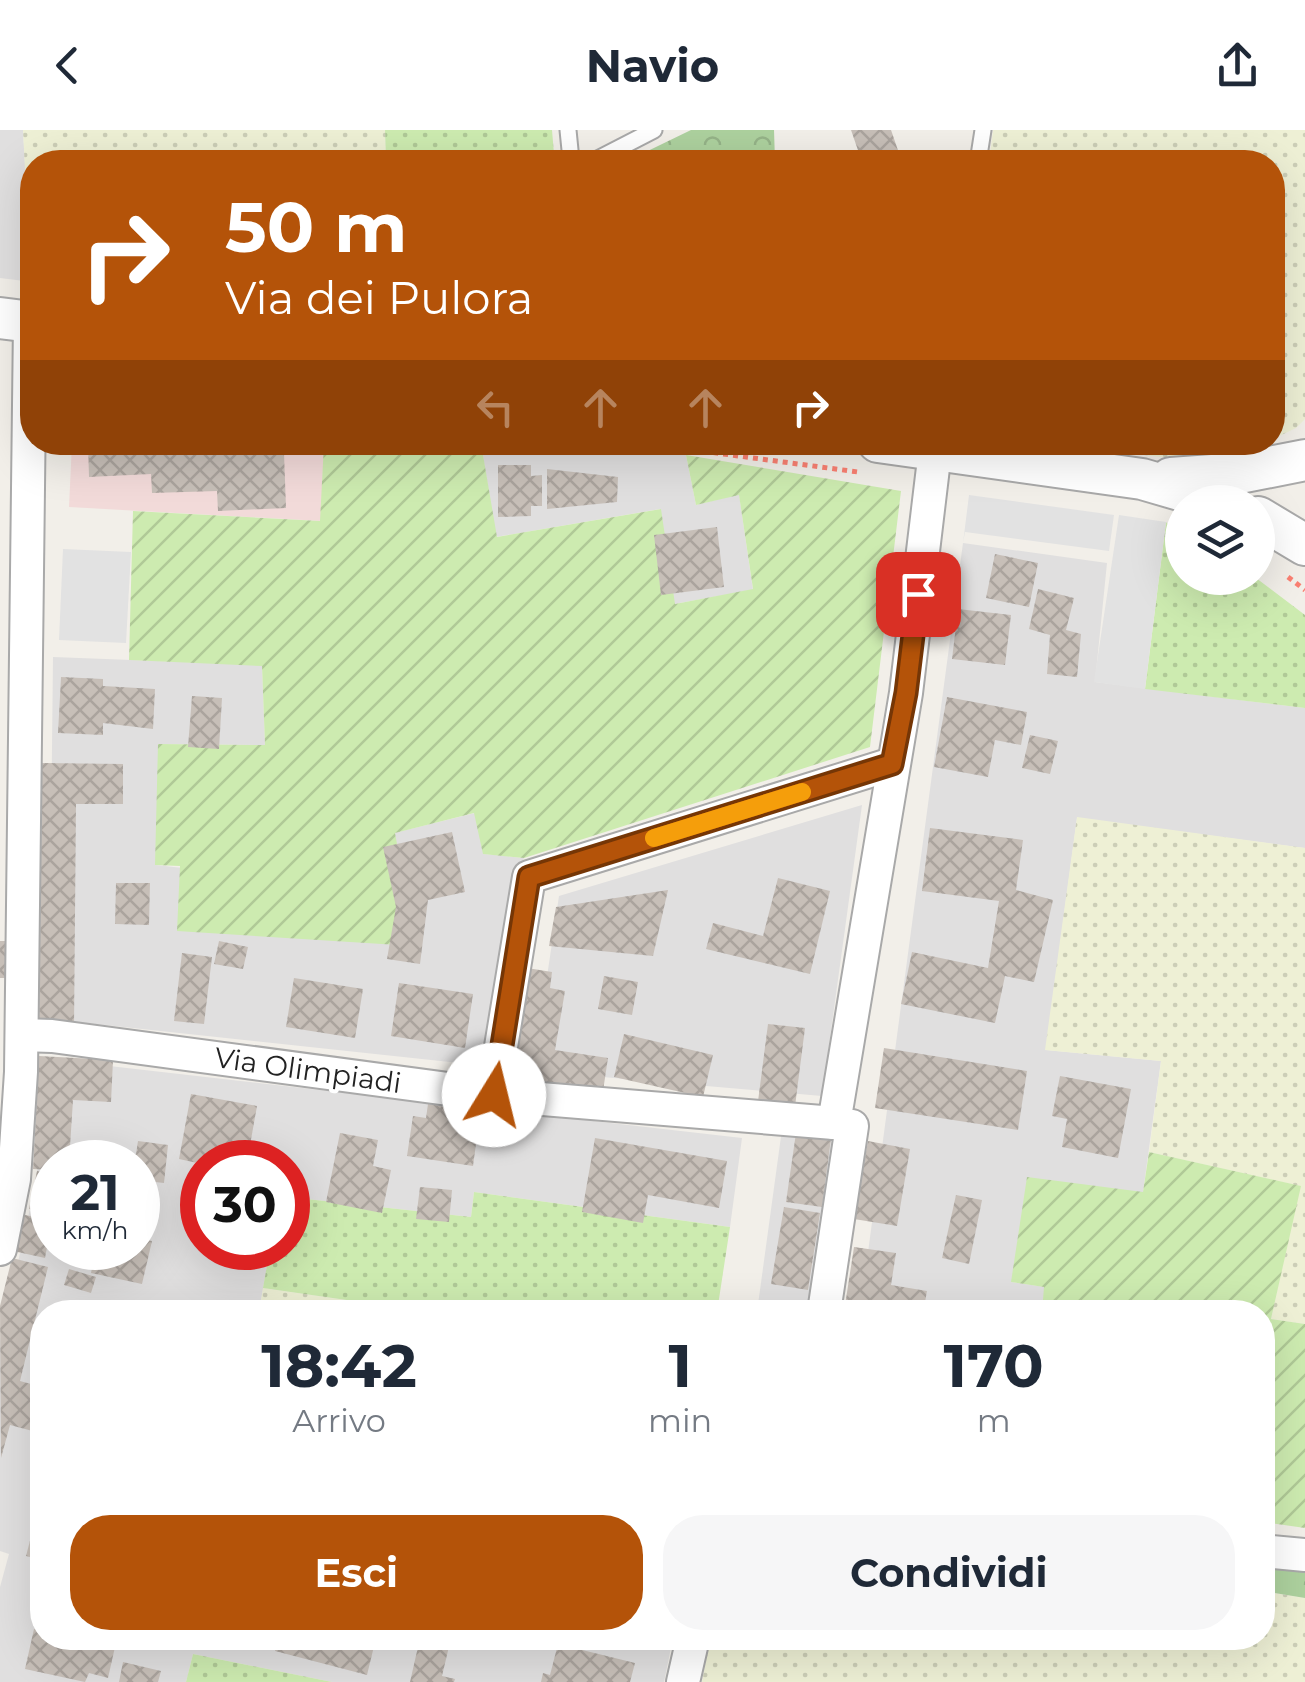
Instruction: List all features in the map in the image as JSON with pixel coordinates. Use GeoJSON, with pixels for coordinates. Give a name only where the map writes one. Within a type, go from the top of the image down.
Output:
{"type":"FeatureCollection","features":[{"type":"Feature","properties":{"kind":"street"},"geometry":{"type":"LineString","coordinates":[[0,1249],[14,1179],[22,1036],[12,931],[16,322]]}},
{"type":"Feature","properties":{"kind":"street"},"geometry":{"type":"LineString","coordinates":[[826,1300],[852,1126],[834,1123],[910,661],[935,455]]}},
{"type":"Feature","properties":{"kind":"street"},"geometry":{"type":"LineString","coordinates":[[986,455],[1165,486]]}},
{"type":"Feature","properties":{"kind":"street"},"geometry":{"type":"LineString","coordinates":[[1142,480],[1219,476],[1305,460]]}},
{"type":"Feature","properties":{"kind":"street"},"geometry":{"type":"LineString","coordinates":[[1305,504],[1305,516]]}},
{"type":"Feature","properties":{"kind":"street"},"geometry":{"type":"LineString","coordinates":[[1275,527],[1305,545]]}},
{"type":"Feature","properties":{"kind":"street"},"geometry":{"type":"LineString","coordinates":[[494,1095],[529,877],[892,764]]}},
{"type":"Feature","properties":{"kind":"street","name":"Via Olimpiadi"},"geometry":{"type":"LineString","coordinates":[[22,1036],[52,1036],[494,1095],[834,1123]]}},
{"type":"Feature","properties":{"kind":"street"},"geometry":{"type":"LineString","coordinates":[[1275,1552],[1305,1555]]}},
{"type":"Feature","properties":{"kind":"street"},"geometry":{"type":"LineString","coordinates":[[683,1682],[690,1650]]}},
{"type":"Feature","properties":{"kind":"lane"},"geometry":{"type":"LineString","coordinates":[[615,150],[654,130]]}},
{"type":"Feature","properties":{"kind":"path"},"geometry":{"type":"LineString","coordinates":[[831,455],[877,458]]}},
{"type":"Feature","properties":{"kind":"shaded area"},"geometry":{"type":"Polygon","coordinates":[[[0,130],[23,130],[20,280],[0,278],[0,130]]]}},
{"type":"Feature","properties":{"kind":"shaded area"},"geometry":{"type":"Polygon","coordinates":[[[71,455],[324,455],[321,521],[69,507],[71,455]]]}},
{"type":"Feature","properties":{"kind":"shaded area"},"geometry":{"type":"Polygon","coordinates":[[[483,455],[686,455],[696,505],[739,494],[753,590],[674,604],[660,509],[496,537],[483,455]]]}},
{"type":"Feature","properties":{"kind":"shaded area"},"geometry":{"type":"Polygon","coordinates":[[[969,495],[1114,515],[1109,551],[965,532],[963,543],[969,495]]]}},
{"type":"Feature","properties":{"kind":"shaded area"},"geometry":{"type":"Polygon","coordinates":[[[1119,515],[1165,522],[1145,689],[1094,682],[1119,515]]]}},
{"type":"Feature","properties":{"kind":"shaded area"},"geometry":{"type":"Polygon","coordinates":[[[963,543],[1107,563],[1095,682],[1305,708],[1305,848],[1077,818],[1046,1050],[1161,1061],[1143,1192],[1011,1282],[1045,1287],[1043,1300],[862,1300],[963,543]]]}},
{"type":"Feature","properties":{"kind":"shaded area"},"geometry":{"type":"Polygon","coordinates":[[[63,549],[131,552],[126,643],[59,640],[63,549]]]}},
{"type":"Feature","properties":{"kind":"shaded area"},"geometry":{"type":"Polygon","coordinates":[[[53,657],[262,665],[265,745],[159,744],[156,865],[406,893],[394,833],[475,813],[484,854],[524,858],[519,867],[487,1066],[49,1019],[53,657]]]}},
{"type":"Feature","properties":{"kind":"shaded area"},"geometry":{"type":"Polygon","coordinates":[[[862,805],[822,1096],[533,1071],[559,896],[862,805]]]}},
{"type":"Feature","properties":{"kind":"shaded area"},"geometry":{"type":"Polygon","coordinates":[[[48,1059],[742,1138],[730,1227],[474,1192],[471,1217],[310,1199],[310,1140],[180,1140],[180,1270],[266,1270],[261,1300],[30,1300],[30,1650],[671,1650],[664,1682],[332,1682],[193,1654],[186,1682],[0,1682],[0,1587],[9,1554],[0,1551],[0,1342],[30,1209],[30,1270],[160,1270],[160,1140],[40,1140],[48,1059]]]}},
{"type":"Feature","properties":{"kind":"shaded area"},"geometry":{"type":"Polygon","coordinates":[[[783,1122],[858,1129],[835,1300],[759,1300],[783,1122]]]}},
{"type":"Feature","properties":{"kind":"green space"},"geometry":{"type":"Polygon","coordinates":[[[23,130],[385,130],[386,150],[24,150],[23,130]]]}},
{"type":"Feature","properties":{"kind":"green space"},"geometry":{"type":"Polygon","coordinates":[[[385,130],[552,130],[554,150],[386,150],[385,130]]]}},
{"type":"Feature","properties":{"kind":"green space"},"geometry":{"type":"Polygon","coordinates":[[[691,130],[774,130],[775,150],[650,150],[691,130]]]}},
{"type":"Feature","properties":{"kind":"green space"},"geometry":{"type":"Polygon","coordinates":[[[993,130],[1305,130],[1305,419],[1285,433],[1285,150],[990,150],[993,130]]]}},
{"type":"Feature","properties":{"kind":"green space"},"geometry":{"type":"Polygon","coordinates":[[[323,455],[483,455],[497,537],[661,509],[675,604],[753,589],[739,495],[696,505],[686,455],[901,491],[870,747],[524,858],[483,854],[474,813],[395,833],[406,893],[398,945],[177,931],[180,866],[155,865],[158,744],[265,745],[262,666],[129,660],[133,511],[320,521],[323,455]]]}},
{"type":"Feature","properties":{"kind":"green space"},"geometry":{"type":"Polygon","coordinates":[[[1144,455],[1225,455],[1218,457],[1176,459],[1144,455]]]}},
{"type":"Feature","properties":{"kind":"green space"},"geometry":{"type":"Polygon","coordinates":[[[1165,530],[1165,595],[1275,592],[1305,615],[1305,708],[1145,689],[1165,530]]]}},
{"type":"Feature","properties":{"kind":"green space"},"geometry":{"type":"Polygon","coordinates":[[[1077,817],[1305,848],[1305,1324],[1275,1320],[1275,1301],[1300,1186],[1149,1152],[1161,1061],[1045,1050],[1077,817]]]}},
{"type":"Feature","properties":{"kind":"green space"},"geometry":{"type":"Polygon","coordinates":[[[1149,1152],[1301,1186],[1275,1301],[1043,1300],[1044,1287],[1011,1282],[1027,1177],[1143,1192],[1149,1152]]]}},
{"type":"Feature","properties":{"kind":"green space"},"geometry":{"type":"Polygon","coordinates":[[[474,1192],[730,1227],[719,1300],[346,1300],[263,1288],[266,1270],[310,1270],[310,1199],[471,1217],[474,1192]]]}},
{"type":"Feature","properties":{"kind":"green space"},"geometry":{"type":"Polygon","coordinates":[[[263,1288],[346,1300],[261,1300],[263,1288]]]}},
{"type":"Feature","properties":{"kind":"green space"},"geometry":{"type":"Polygon","coordinates":[[[1275,1320],[1305,1324],[1305,1528],[1275,1524],[1275,1320]]]}},
{"type":"Feature","properties":{"kind":"green space"},"geometry":{"type":"Polygon","coordinates":[[[1275,1558],[1305,1562],[1305,1598],[1275,1593],[1275,1558]]]}},
{"type":"Feature","properties":{"kind":"green space"},"geometry":{"type":"Polygon","coordinates":[[[1275,1593],[1305,1598],[1305,1682],[702,1682],[708,1650],[1275,1650],[1275,1593]]]}},
{"type":"Feature","properties":{"kind":"green space"},"geometry":{"type":"Polygon","coordinates":[[[193,1654],[332,1682],[186,1682],[193,1654]]]}},
{"type":"Feature","properties":{"kind":"building"},"geometry":{"type":"Polygon","coordinates":[[[851,130],[891,130],[898,150],[858,150],[851,130]]]}},
{"type":"Feature","properties":{"kind":"building"},"geometry":{"type":"Polygon","coordinates":[[[88,455],[284,455],[286,508],[218,511],[217,491],[152,493],[151,474],[89,477],[88,455]]]}},
{"type":"Feature","properties":{"kind":"building"},"geometry":{"type":"Polygon","coordinates":[[[498,465],[531,465],[531,476],[542,475],[542,506],[531,506],[531,516],[498,517],[498,465]]]}},
{"type":"Feature","properties":{"kind":"building"},"geometry":{"type":"Polygon","coordinates":[[[547,469],[618,477],[617,502],[547,509],[547,469]]]}},
{"type":"Feature","properties":{"kind":"building"},"geometry":{"type":"Polygon","coordinates":[[[717,527],[724,587],[661,595],[654,535],[717,527]]]}},
{"type":"Feature","properties":{"kind":"building"},"geometry":{"type":"Polygon","coordinates":[[[995,554],[1038,563],[1029,607],[986,598],[995,554]]]}},
{"type":"Feature","properties":{"kind":"building"},"geometry":{"type":"Polygon","coordinates":[[[1038,589],[1074,598],[1066,630],[1081,634],[1077,677],[1047,674],[1050,635],[1029,629],[1038,589]]]}},
{"type":"Feature","properties":{"kind":"building"},"geometry":{"type":"Polygon","coordinates":[[[958,609],[1011,615],[1005,665],[952,659],[958,609]]]}},
{"type":"Feature","properties":{"kind":"building"},"geometry":{"type":"Polygon","coordinates":[[[61,677],[103,679],[103,686],[155,689],[153,729],[103,723],[103,735],[58,733],[61,677]]]}},
{"type":"Feature","properties":{"kind":"building"},"geometry":{"type":"Polygon","coordinates":[[[192,696],[222,698],[219,749],[188,747],[192,696]]]}},
{"type":"Feature","properties":{"kind":"building"},"geometry":{"type":"Polygon","coordinates":[[[947,697],[1027,712],[1021,745],[995,740],[988,777],[934,767],[947,697]]]}},
{"type":"Feature","properties":{"kind":"building"},"geometry":{"type":"Polygon","coordinates":[[[1030,735],[1058,741],[1050,774],[1022,768],[1030,735]]]}},
{"type":"Feature","properties":{"kind":"building"},"geometry":{"type":"Polygon","coordinates":[[[42,763],[123,764],[123,804],[76,804],[74,1028],[39,1027],[42,763]]]}},
{"type":"Feature","properties":{"kind":"building"},"geometry":{"type":"Polygon","coordinates":[[[930,828],[1023,840],[1016,890],[1053,900],[1034,982],[1005,976],[995,1023],[901,1004],[912,952],[988,968],[999,901],[922,891],[930,828]]]}},
{"type":"Feature","properties":{"kind":"building"},"geometry":{"type":"Polygon","coordinates":[[[452,832],[465,892],[428,900],[420,964],[387,959],[396,907],[383,847],[452,832]]]}},
{"type":"Feature","properties":{"kind":"building"},"geometry":{"type":"Polygon","coordinates":[[[778,878],[830,891],[810,974],[706,949],[713,923],[763,936],[778,878]]]}},
{"type":"Feature","properties":{"kind":"building"},"geometry":{"type":"Polygon","coordinates":[[[116,883],[150,883],[149,925],[115,924],[116,883]]]}},
{"type":"Feature","properties":{"kind":"building"},"geometry":{"type":"Polygon","coordinates":[[[668,890],[653,956],[549,946],[556,907],[668,890]]]}},
{"type":"Feature","properties":{"kind":"building"},"geometry":{"type":"Polygon","coordinates":[[[0,941],[12,941],[11,978],[0,978],[0,941]]]}},
{"type":"Feature","properties":{"kind":"building"},"geometry":{"type":"Polygon","coordinates":[[[219,941],[248,947],[243,969],[214,964],[219,941]]]}},
{"type":"Feature","properties":{"kind":"building"},"geometry":{"type":"Polygon","coordinates":[[[182,953],[212,957],[204,1024],[174,1021],[182,953]]]}},
{"type":"Feature","properties":{"kind":"building"},"geometry":{"type":"Polygon","coordinates":[[[527,968],[552,972],[550,988],[565,991],[555,1050],[608,1058],[603,1091],[510,1076],[527,968]]]}},
{"type":"Feature","properties":{"kind":"building"},"geometry":{"type":"Polygon","coordinates":[[[604,976],[638,982],[632,1015],[598,1009],[604,976]]]}},
{"type":"Feature","properties":{"kind":"building"},"geometry":{"type":"Polygon","coordinates":[[[294,978],[363,989],[355,1038],[286,1027],[294,978]]]}},
{"type":"Feature","properties":{"kind":"building"},"geometry":{"type":"Polygon","coordinates":[[[399,983],[473,994],[465,1048],[391,1036],[399,983]]]}},
{"type":"Feature","properties":{"kind":"building"},"geometry":{"type":"Polygon","coordinates":[[[768,1024],[805,1028],[794,1114],[757,1109],[768,1024]]]}},
{"type":"Feature","properties":{"kind":"building"},"geometry":{"type":"Polygon","coordinates":[[[624,1034],[713,1055],[703,1097],[614,1077],[624,1034]]]}},
{"type":"Feature","properties":{"kind":"building"},"geometry":{"type":"Polygon","coordinates":[[[884,1048],[1027,1071],[1018,1130],[875,1108],[884,1048]]]}},
{"type":"Feature","properties":{"kind":"building"},"geometry":{"type":"Polygon","coordinates":[[[39,1056],[113,1060],[111,1102],[73,1100],[70,1140],[35,1140],[39,1056]]]}},
{"type":"Feature","properties":{"kind":"building"},"geometry":{"type":"Polygon","coordinates":[[[1060,1076],[1131,1089],[1118,1158],[1062,1147],[1067,1119],[1052,1116],[1060,1076]]]}},
{"type":"Feature","properties":{"kind":"building"},"geometry":{"type":"Polygon","coordinates":[[[191,1094],[257,1106],[251,1140],[183,1140],[191,1094]]]}},
{"type":"Feature","properties":{"kind":"building"},"geometry":{"type":"Polygon","coordinates":[[[428,1104],[501,1115],[496,1147],[476,1144],[473,1166],[407,1156],[413,1116],[426,1118],[428,1104]]]}},
{"type":"Feature","properties":{"kind":"building"},"geometry":{"type":"Polygon","coordinates":[[[797,1126],[832,1131],[822,1207],[786,1202],[797,1126]]]}},
{"type":"Feature","properties":{"kind":"building"},"geometry":{"type":"Polygon","coordinates":[[[340,1133],[378,1140],[373,1166],[391,1170],[382,1213],[326,1202],[340,1133]]]}},
{"type":"Feature","properties":{"kind":"building"},"geometry":{"type":"Polygon","coordinates":[[[595,1138],[727,1161],[719,1208],[648,1195],[643,1223],[582,1212],[595,1138]]]}},
{"type":"Feature","properties":{"kind":"building"},"geometry":{"type":"Polygon","coordinates":[[[868,1141],[910,1149],[897,1226],[854,1219],[868,1141]]]}},
{"type":"Feature","properties":{"kind":"building"},"geometry":{"type":"Polygon","coordinates":[[[160,1144],[168,1145],[164,1183],[160,1183],[160,1144]]]}},
{"type":"Feature","properties":{"kind":"building"},"geometry":{"type":"Polygon","coordinates":[[[420,1187],[452,1190],[449,1222],[416,1219],[420,1187]]]}},
{"type":"Feature","properties":{"kind":"building"},"geometry":{"type":"Polygon","coordinates":[[[956,1195],[982,1200],[969,1264],[942,1258],[956,1195]]]}},
{"type":"Feature","properties":{"kind":"building"},"geometry":{"type":"Polygon","coordinates":[[[784,1207],[820,1213],[808,1290],[771,1284],[784,1207]]]}},
{"type":"Feature","properties":{"kind":"building"},"geometry":{"type":"Polygon","coordinates":[[[21,1214],[30,1216],[30,1255],[13,1251],[21,1214]]]}},
{"type":"Feature","properties":{"kind":"building"},"geometry":{"type":"Polygon","coordinates":[[[854,1247],[896,1253],[891,1285],[927,1291],[925,1300],[846,1300],[854,1247]]]}},
{"type":"Feature","properties":{"kind":"building"},"geometry":{"type":"Polygon","coordinates":[[[12,1258],[30,1262],[30,1270],[47,1270],[40,1300],[30,1300],[30,1340],[20,1381],[30,1384],[30,1430],[10,1425],[1,1458],[0,1306],[12,1258]]]}},
{"type":"Feature","properties":{"kind":"building"},"geometry":{"type":"Polygon","coordinates":[[[69,1270],[96,1277],[91,1293],[64,1285],[69,1270]]]}},
{"type":"Feature","properties":{"kind":"building"},"geometry":{"type":"Polygon","coordinates":[[[92,1270],[145,1270],[142,1284],[91,1273],[92,1270]]]}},
{"type":"Feature","properties":{"kind":"building"},"geometry":{"type":"Polygon","coordinates":[[[30,1647],[30,1650],[114,1650],[108,1678],[89,1673],[85,1682],[25,1669],[30,1647]]]}},
{"type":"Feature","properties":{"kind":"building"},"geometry":{"type":"Polygon","coordinates":[[[275,1650],[373,1650],[367,1675],[275,1650]]]}},
{"type":"Feature","properties":{"kind":"building"},"geometry":{"type":"Polygon","coordinates":[[[417,1650],[448,1650],[442,1676],[455,1679],[454,1682],[410,1682],[417,1650]]]}},
{"type":"Feature","properties":{"kind":"building"},"geometry":{"type":"Polygon","coordinates":[[[556,1650],[582,1650],[635,1663],[630,1682],[541,1682],[543,1673],[550,1675],[556,1650]]]}},
{"type":"Feature","properties":{"kind":"building"},"geometry":{"type":"Polygon","coordinates":[[[123,1662],[161,1671],[158,1682],[119,1682],[123,1662]]]}},
{"type":"Feature","properties":{"kind":"slow traffic"},"geometry":{"type":"LineString","coordinates":[[654,838],[802,792]]}},
{"type":"Feature","properties":{"kind":"route"},"geometry":{"type":"LineString","coordinates":[[494,1095],[529,877],[892,764],[906,693],[918,594]]}}]}
